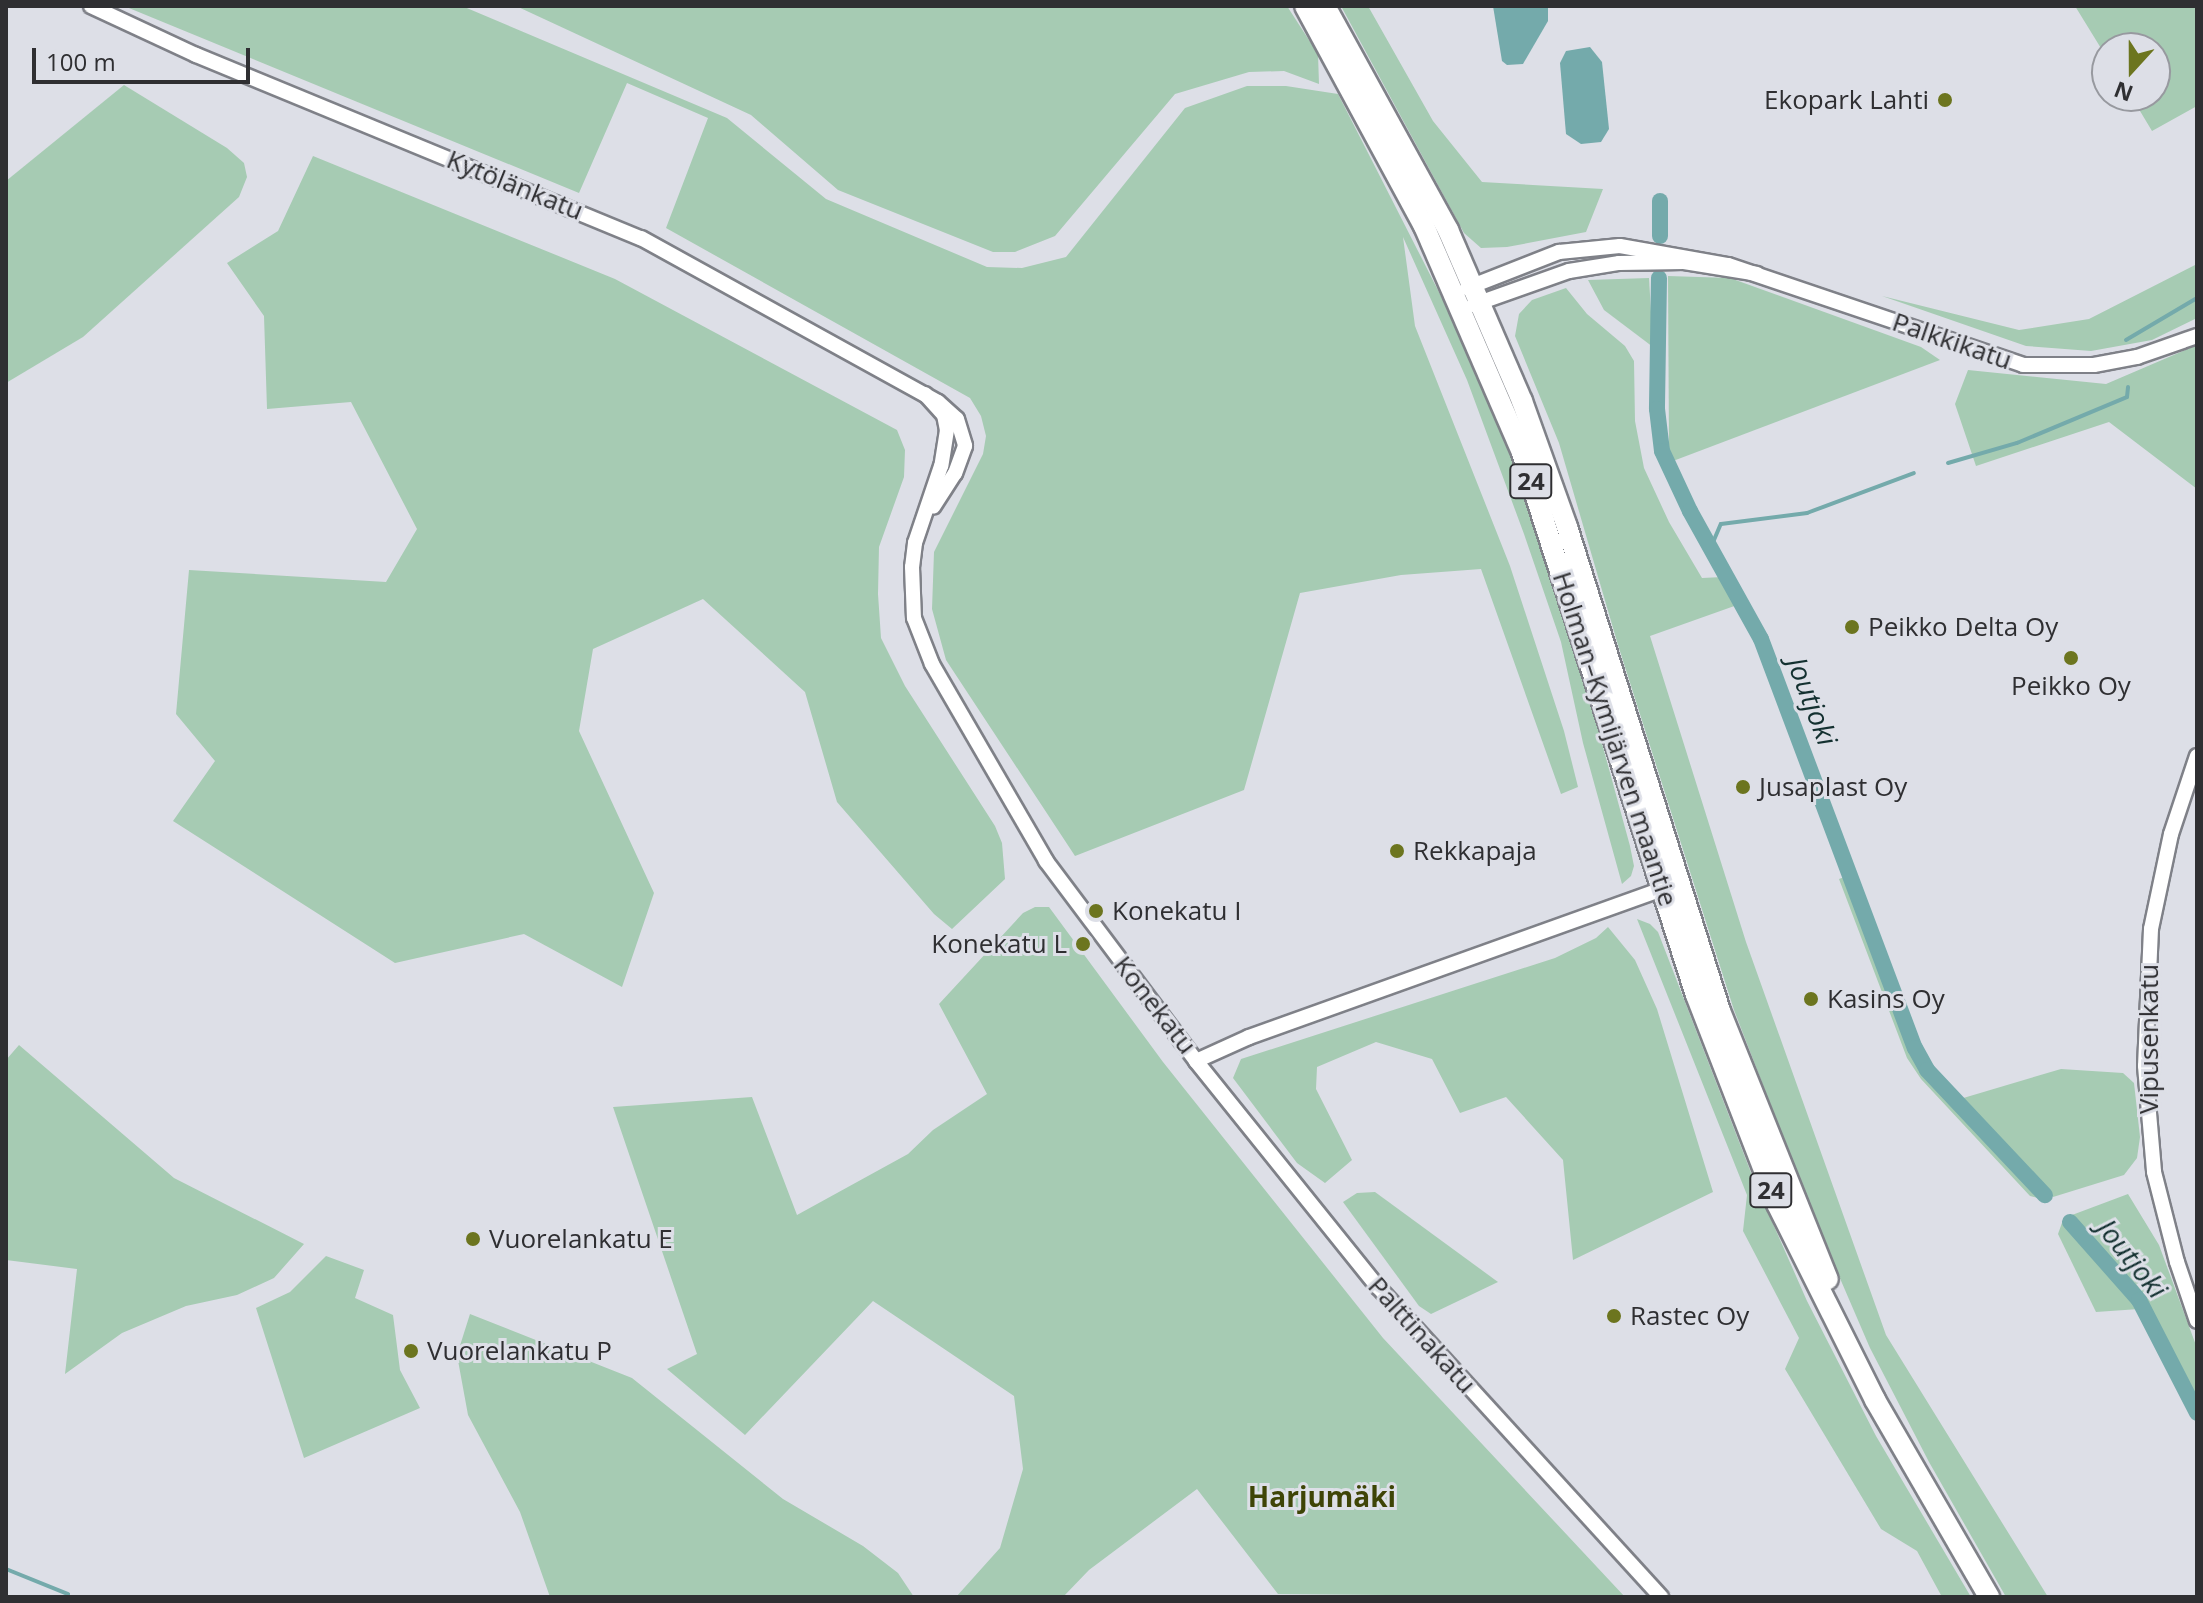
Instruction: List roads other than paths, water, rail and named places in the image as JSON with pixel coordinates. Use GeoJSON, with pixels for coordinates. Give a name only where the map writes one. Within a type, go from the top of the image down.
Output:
{"type":"FeatureCollection","features":[{"type":"Feature","properties":{"kind":"highway","name":"Holman–Kymijärven maantie"},"geometry":{"type":"LineString","coordinates":[[1305,6],[1393,165],[1458,303],[1522,453],[1670,887]]}},
{"type":"Feature","properties":{"kind":"highway","name":"Holman–Kymijärven maantie"},"geometry":{"type":"LineString","coordinates":[[1325,6],[1392,124],[1472,283],[1522,401],[1567,527],[1720,1063],[1777,1204],[1841,1337],[1917,1476],[1989,1597]]}},
{"type":"Feature","properties":{"kind":"street","name":"Kytölänkatu"},"geometry":{"type":"LineString","coordinates":[[91,6],[196,55],[641,238],[947,408],[963,432],[965,446],[948,469]]}},
{"type":"Feature","properties":{"kind":"street","name":"Palkkikatu"},"geometry":{"type":"LineString","coordinates":[[1472,283],[1559,252],[1620,246],[1689,255],[1757,274],[1988,356],[2023,365],[2094,365],[2137,357],[2197,336]]}},
{"type":"Feature","properties":{"kind":"street","name":"Palkkikatu"},"geometry":{"type":"LineString","coordinates":[[1458,303],[1481,304],[1569,271],[1634,262],[1684,262],[1757,274]]}},
{"type":"Feature","properties":{"kind":"street"},"geometry":{"type":"LineString","coordinates":[[1458,303],[1472,283]]}},
{"type":"Feature","properties":{"kind":"street","name":"Konekatu"},"geometry":{"type":"LineString","coordinates":[[948,469],[915,543],[911,581],[914,618],[932,664],[1046,861],[1196,1061],[1249,1037],[1670,887]]}},
{"type":"Feature","properties":{"kind":"street","name":"Vipusenkatu"},"geometry":{"type":"LineString","coordinates":[[2197,756],[2171,834],[2151,929],[2145,1024],[2145,1084],[2154,1172],[2197,1321]]}},
{"type":"Feature","properties":{"kind":"street","name":"Palttinakatu"},"geometry":{"type":"LineString","coordinates":[[1196,1061],[1378,1287],[1661,1597]]}},
{"type":"Feature","properties":{"kind":"water"},"geometry":{"type":"Polygon","coordinates":[[[1493,6],[1548,6],[1548,21],[1523,64],[1507,65],[1502,61],[1493,6]]]}},
{"type":"Feature","properties":{"kind":"water"},"geometry":{"type":"Polygon","coordinates":[[[1590,47],[1602,62],[1609,129],[1601,142],[1581,144],[1566,134],[1560,63],[1566,51],[1590,47]]]}},
{"type":"Feature","properties":{"kind":"waterway","name":"Joutjoki"},"geometry":{"type":"LineString","coordinates":[[1660,201],[1660,236]]}},
{"type":"Feature","properties":{"kind":"waterway","name":"Joutjoki"},"geometry":{"type":"LineString","coordinates":[[1659,278],[1657,409],[1662,451],[1690,511],[1761,639],[1915,1048],[1927,1070],[2045,1195]]}},
{"type":"Feature","properties":{"kind":"waterway"},"geometry":{"type":"LineString","coordinates":[[2126,340],[2197,298]]}},
{"type":"Feature","properties":{"kind":"waterway"},"geometry":{"type":"LineString","coordinates":[[1948,463],[2017,443],[2127,397],[2128,387]]}},
{"type":"Feature","properties":{"kind":"waterway"},"geometry":{"type":"LineString","coordinates":[[1711,547],[1721,524],[1807,513],[1914,473]]}},
{"type":"Feature","properties":{"kind":"waterway","name":"Joutjoki"},"geometry":{"type":"LineString","coordinates":[[2070,1222],[2139,1300],[2197,1413]]}},
{"type":"Feature","properties":{"kind":"waterway"},"geometry":{"type":"LineString","coordinates":[[6,1569],[68,1594]]}},
{"type":"Feature","properties":{"kind":"place","name":"Ekopark Lahti"},"geometry":{"type":"Point","coordinates":[1945,100]}},
{"type":"Feature","properties":{"kind":"place","name":"Peikko Delta Oy"},"geometry":{"type":"Point","coordinates":[1852,627]}},
{"type":"Feature","properties":{"kind":"place","name":"Peikko Oy"},"geometry":{"type":"Point","coordinates":[2071,658]}},
{"type":"Feature","properties":{"kind":"place","name":"Jusaplast Oy"},"geometry":{"type":"Point","coordinates":[1743,787]}},
{"type":"Feature","properties":{"kind":"place","name":"Rekkapaja"},"geometry":{"type":"Point","coordinates":[1397,851]}},
{"type":"Feature","properties":{"kind":"place","name":"Konekatu I"},"geometry":{"type":"Point","coordinates":[1096,911]}},
{"type":"Feature","properties":{"kind":"place","name":"Konekatu L"},"geometry":{"type":"Point","coordinates":[1083,944]}},
{"type":"Feature","properties":{"kind":"place","name":"Kasins Oy"},"geometry":{"type":"Point","coordinates":[1811,999]}},
{"type":"Feature","properties":{"kind":"place","name":"Vuorelankatu E"},"geometry":{"type":"Point","coordinates":[473,1239]}},
{"type":"Feature","properties":{"kind":"place","name":"Rastec Oy"},"geometry":{"type":"Point","coordinates":[1614,1316]}},
{"type":"Feature","properties":{"kind":"place","name":"Vuorelankatu P"},"geometry":{"type":"Point","coordinates":[411,1351]}},
{"type":"Feature","properties":{"kind":"district","name":"Harjumäki"},"geometry":{"type":"Point","coordinates":[1322,1496]}}]}
